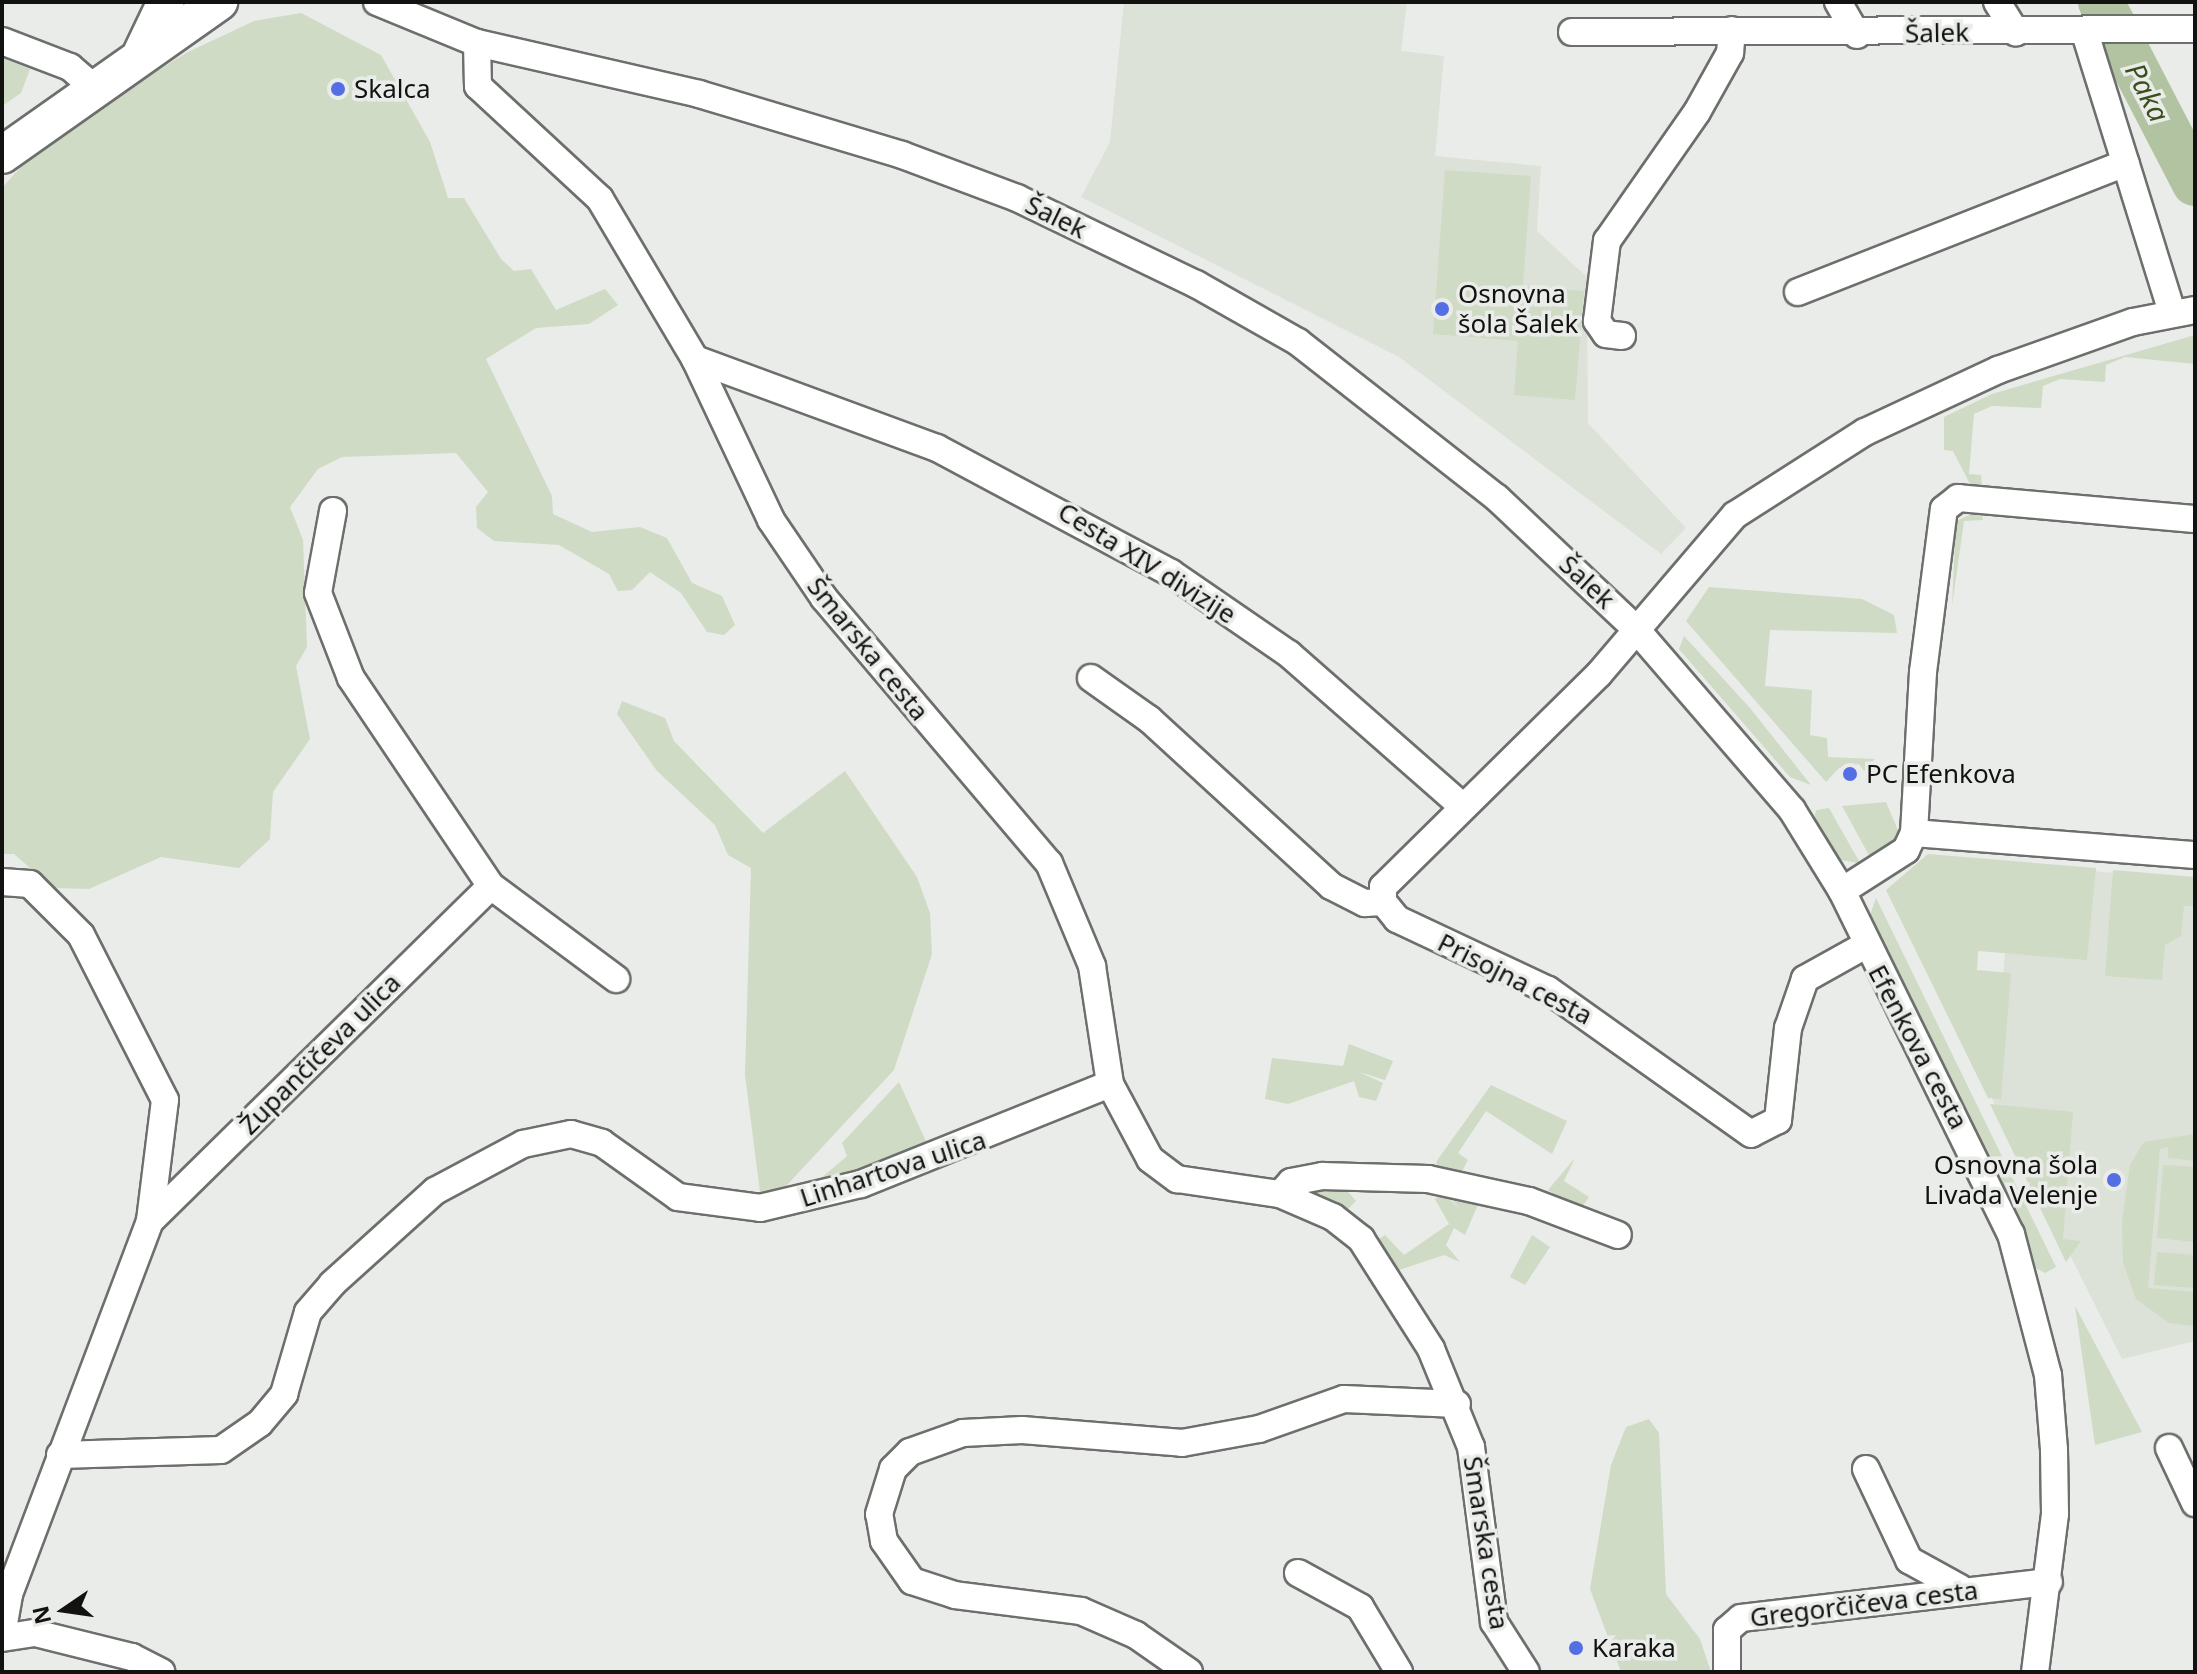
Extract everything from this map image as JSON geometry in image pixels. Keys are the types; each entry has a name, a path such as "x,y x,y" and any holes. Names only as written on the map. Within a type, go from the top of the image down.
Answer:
{"street":[{"path":"142,52 166,2"},
{"path":"2,155 142,52 219,2"},
{"name":"Šalek","path":"377,2 477,43 699,94 902,155 1017,198 1196,284 1298,342 1497,498 1635,628"},
{"path":"1838,2 1857,35"},
{"name":"Šalek","path":"1997,2 2016,32"},
{"name":"Šalek","path":"1572,32 1732,30 1857,35 2195,29"},
{"path":"1622,336 1606,334 1597,321 1607,241 1697,112 1730,53 1732,30"},
{"path":"1383,902 1396,870 1599,674 1635,628 1735,515 1865,432 1998,370 2184,311 2126,163 2094,33"},
{"path":"2,41 70,67 93,87"},
{"name":"Šmarska cesta","path":"477,43 478,86 600,199 695,359 771,520 824,598 1055,873 1092,966 1110,1084 1150,1159 1177,1179 1280,1194 1333,1217 1361,1239 1389,1276 1457,1404 1479,1488 1494,1622 1526,1672"},
{"path":"1798,292 2126,163"},
{"name":"Cesta XIV divizije","path":"695,359 790,392 1031,492 1171,573 1289,654 1461,805"},
{"path":"1842,891 1906,850 1914,833 1923,672 1944,509 1958,498 2195,519"},
{"path":"333,511 318,593 351,678 491,886 616,979"},
{"name":"Efenkova cesta","path":"1635,628 1792,810 1842,891 1864,946 1961,1125 2029,1291 2052,1420 2049,1582 2035,1672"},
{"name":"Prisojna cesta","path":"1091,678 1149,719 1331,886 1365,903 1383,902 1397,919 1548,990 1606,1026 1751,1134 1778,1120 1788,1028 1805,979 1864,946"},
{"path":"1914,833 2195,855"},
{"name":"Župančičeva ulica","path":"2,882 30,884 81,935 165,1100 150,1221 60,1455"},
{"name":"Župančičeva ulica","path":"150,1221 491,886"},
{"name":"Linhartova ulica","path":"60,1455 221,1450 260,1423 284,1394 308,1312 332,1284 435,1191 523,1144 571,1134 602,1143 678,1197 760,1208 861,1184 1110,1084"},
{"path":"1280,1194 1291,1182 1322,1176 1428,1179 1529,1201 1618,1235"},
{"path":"1189,1672 1136,1635 1081,1611 955,1595 912,1581 884,1541 879,1514 893,1469 910,1452 963,1433 1022,1430 1182,1443 1259,1429 1344,1399 1457,1404"},
{"path":"2169,1448 2195,1503"},
{"path":"60,1455 9,1595 2,1636 35,1633 132,1657 161,1672"},
{"path":"1866,1469 1909,1560 1931,1578 1969,1590"},
{"path":"1298,1573 1360,1607 1399,1672"},
{"name":"Gregorčičeva cesta","path":"1727,1672 1727,1630 1741,1618 2049,1582"}],"shaded area":[{"name":"Osnovna šola Šalek","path":"1124,2 1407,2 1401,51 1444,56 1435,156 1541,166 1537,231 1587,277 1588,423 1686,528 1661,554 1399,357 1081,197 1110,142"},
{"name":"Osnovna šola Livada Velenje","path":"2013,864 2195,880 2195,1341 2122,1359 1992,1099"}],"green space":[{"path":"301,13 381,55 430,142 448,198 464,198 501,259 514,271 531,269 556,310 605,289 618,305 589,324 536,328 486,359 552,496 553,514 592,532 640,527 667,538 692,583 722,596 735,625 724,635 707,632 681,593 650,572 632,590 618,591 609,574 559,545 494,541 477,528 476,507 488,492 456,453 342,457 318,469 290,507 303,540 307,647 296,666 310,739 273,792 270,839 239,868 161,857 89,889 53,888 14,854 2,854 2,188 44,141 186,53 254,21"},
{"path":"2,58 30,69 21,93 2,106"},
{"path":"1445,170 1531,176 1523,286 1584,291 1575,400 1514,395 1518,341 1433,334"},
{"path":"2195,335 2195,364 2125,357 2106,365 2105,382 2060,379 2043,386 2041,408 1992,406 1974,414 1969,474 1981,475 1982,487 1971,486 1953,451 1944,450 1944,417 1992,394"},
{"path":"1981,510 1983,520 1964,521 1952,606 1956,521"},
{"path":"1709,587 1862,599 1894,615 1897,633 1770,630 1765,686 1812,690 1810,735 1827,738 1828,757 1875,759 1864,771 1859,764 1839,768 1826,782 1686,621"},
{"path":"1684,636 1750,708 1811,785 1790,777 1679,649"},
{"path":"622,701 665,718 674,741 763,833 845,771 917,877 930,913 932,954 894,1070 774,1199 761,1200 745,1075 751,868 728,855 715,825 657,771 617,714"},
{"path":"1886,802 1900,835 1871,859 1842,806"},
{"path":"1829,808 1860,863 1840,860 1814,820 1816,810"},
{"path":"1928,854 2096,868 2087,960 1978,951 1977,970 2011,973 2001,1099 1988,1098 1886,890"},
{"path":"2113,870 2195,877 2195,906 2184,906 2181,936 2165,945 2162,980 2105,976"},
{"path":"1876,898 2056,1267 2045,1273 2034,1267 2002,1184 1867,924"},
{"path":"1349,1044 1393,1061 1385,1080 1359,1072 1383,1083 1376,1101 1359,1097 1354,1081 1288,1104 1265,1099 1272,1058 1343,1066"},
{"path":"899,1082 930,1150 829,1187 819,1180 847,1156 842,1143"},
{"path":"1491,1085 1567,1121 1552,1154 1486,1111 1458,1153 1468,1160 1459,1177 1440,1174 1436,1162"},
{"path":"1990,1104 2073,1112 2063,1239 2081,1241 2066,1262"},
{"path":"2195,1134 2195,1161 2168,1158 2168,1147 2160,1149 2148,1288 2195,1292 2195,1326 2169,1323 2136,1299 2123,1263 2122,1222 2130,1165 2144,1142"},
{"path":"1575,1158 1564,1181 1589,1197 1580,1210 1548,1190"},
{"path":"2163,1165 2195,1167 2195,1242 2157,1238"},
{"path":"1308,1185 1342,1185 1356,1201 1343,1214 1306,1193"},
{"path":"1446,1193 1479,1202 1465,1235 1454,1228 1446,1245 1460,1262 1444,1255 1396,1271 1378,1240 1385,1235 1404,1255 1449,1224 1435,1199 1444,1194 1461,1210"},
{"path":"1532,1235 1550,1247 1525,1285 1510,1277"},
{"path":"2157,1252 2195,1255 2195,1288 2154,1285"},
{"path":"2075,1306 2142,1432 2095,1445"},
{"path":"1649,1419 1659,1433 1666,1594 1700,1639 1711,1672 1621,1672 1590,1589 1611,1465 1626,1427"}],"waterway":[{"name":"Paka","path":"2101,2 2195,183"}],"place":[{"name":"Skalca","path":"338,89"},
{"name":"Osnovna šola Šalek","path":"1442,309"},
{"name":"PC Efenkova","path":"1850,774"},
{"name":"Osnovna šola Livada Velenje","path":"2114,1180"},
{"name":"Karaka","path":"1576,1648"}]}
